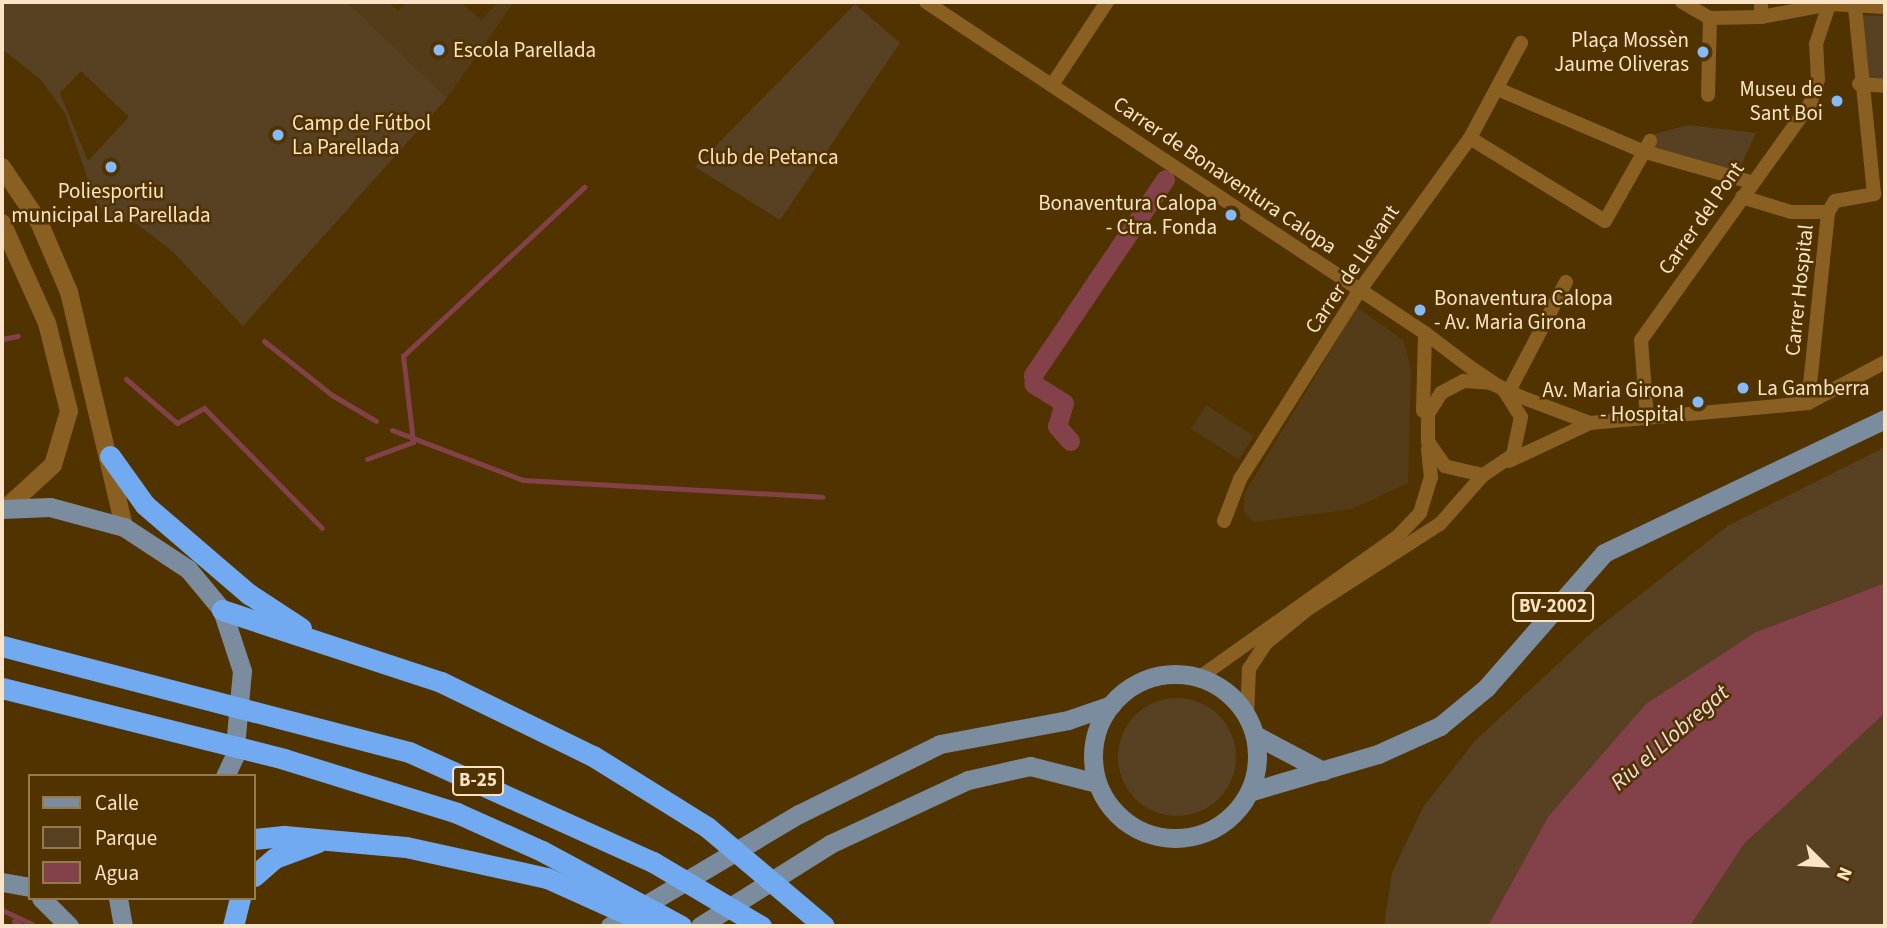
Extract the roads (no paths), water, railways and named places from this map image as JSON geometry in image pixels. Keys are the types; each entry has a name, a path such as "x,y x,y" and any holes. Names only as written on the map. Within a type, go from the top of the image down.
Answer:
{"highway":[{"path":"110,456 145,505 249,594 323,643"},
{"path":"222,610 323,643 516,715 707,827 783,887 824,926"},
{"name":"B-25","path":"2,646 295,720 409,752 653,862 752,920"},
{"name":"B-25","path":"2,688 284,759 457,813 619,900 681,926"},
{"path":"256,839 406,847 547,878 619,900 654,926"},
{"path":"256,874 275,858 320,841"},
{"path":"233,926 240,900"}],"main road":[{"name":"BV-2002","path":"1250,792 1323,771 1422,736 1462,709 1604,553 1885,419"},
{"path":"4,508 50,507 124,527 188,569 222,610 242,671 234,757 226,774"},
{"path":"610,926 799,814 940,744 1068,720 1111,705 1152,677 1200,677 1230,694 1247,716 1255,736 1257,764 1250,792 1217,827 1167,838 1122,820 1097,783 1095,737 1111,705"},
{"path":"1255,736 1323,771"},
{"path":"700,926 830,844 968,780 1030,766 1097,783"},
{"path":"2,882 28,890"},
{"path":"42,900 69,926"},
{"path":"118,900 123,926"}],"street":[{"name":"Carrer de Bonaventura Calopa","path":"926,2 1360,290 1503,389 1521,417 1520,441 1508,461"},
{"path":"1052,85 1107,2"},
{"path":"1682,2 1710,18 1757,17 1830,3 1885,7"},
{"path":"1757,17 1761,2"},
{"name":"Carrer del Pont","path":"1647,418 1640,340 1814,97 1815,48 1830,3"},
{"name":"Carrer Hospital","path":"1808,404 1828,212 1835,201 1874,194 1855,49 1857,6"},
{"path":"1708,95 1710,18"},
{"name":"Carrer de Llevant","path":"1224,522 1240,479 1360,290 1470,138 1500,90 1521,43"},
{"path":"1859,84 1885,86"},
{"path":"1500,90 1646,146 1751,182"},
{"path":"1470,138 1605,221 1646,146"},
{"path":"2,167 39,222 69,292 110,456 124,527"},
{"path":"1742,197 1791,212 1828,212"},
{"path":"2,223 47,323 69,411 53,465 4,508"},
{"path":"1503,389 1566,282"},
{"path":"1200,677 1397,537 1420,513 1431,478 1426,432 1424,333"},
{"path":"1247,716 1249,669 1265,644 1308,608 1440,524 1483,475 1508,461 1590,423 1808,404 1885,362"},
{"path":"1483,475 1445,466 1426,432 1431,406 1448,387 1473,380 1590,423"}],"water":[{"name":"Riu el Llobregat","path":"1885,583 1885,713 1744,844 1690,926 1488,926 1548,817 1646,704 1756,632"}],"waterway":[{"path":"1070,441 1057,426 1064,403 1034,384 1033,375 1165,179"},
{"path":"367,459 413,442 403,356 584,187"},
{"path":"2,339 18,336"},
{"path":"264,341 332,395 376,421"},
{"path":"126,379 177,423 204,408 322,528"},
{"path":"392,430 523,480 823,497"},
{"path":"2,910 32,924"},
{"path":"14,921 23,926"}],"place":[{"name":"Escola Parellada","path":"439,50"},
{"name":"Plaça Mossèn Jaume Oliveras","path":"1703,52"},
{"name":"Museu de Sant Boi","path":"1837,101"},
{"name":"Camp de Fútbol La Parellada","path":"278,135"},
{"name":"Poliesportiu municipal La Parellada","path":"111,167"},
{"name":"Bonaventura Calopa - Ctra. Fonda","path":"1231,215"},
{"name":"Bonaventura Calopa - Av. Maria Girona","path":"1420,310"},
{"name":"La Gamberra","path":"1743,388"},
{"name":"Av. Maria Girona - Hospital","path":"1698,402"}],"park label":[{"name":"Club de Petanca","path":"768,157"}]}
